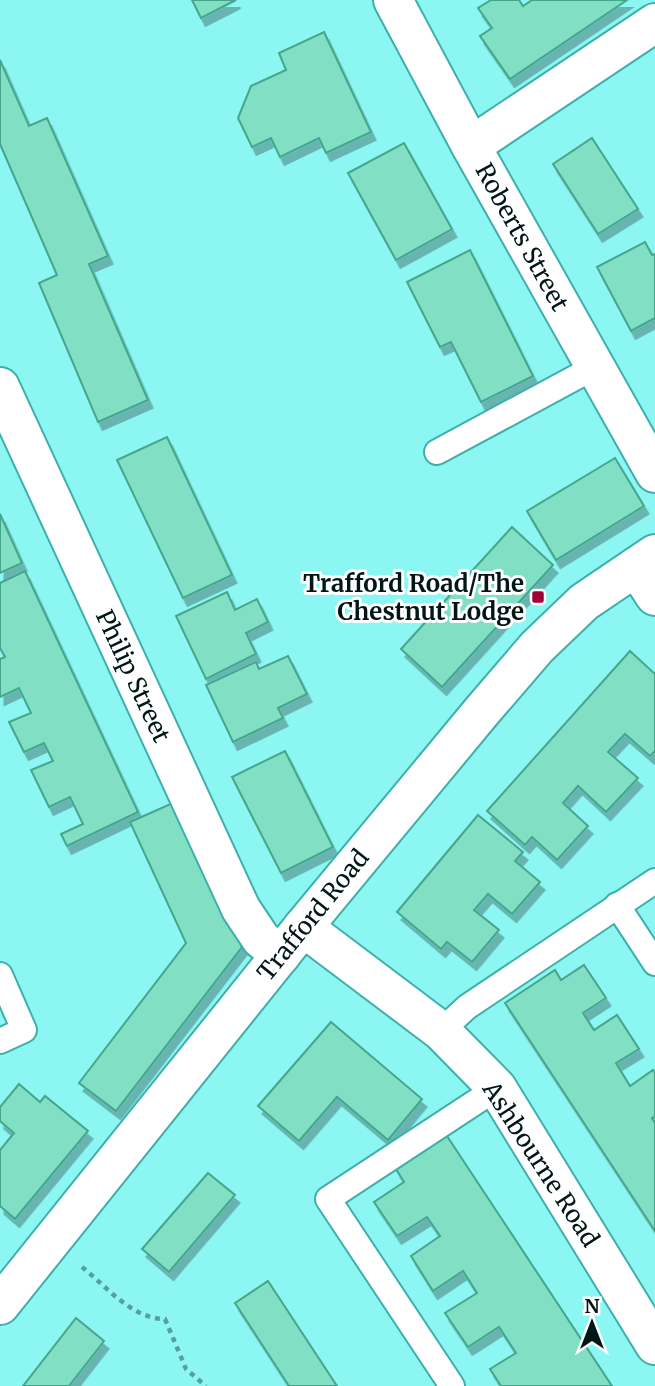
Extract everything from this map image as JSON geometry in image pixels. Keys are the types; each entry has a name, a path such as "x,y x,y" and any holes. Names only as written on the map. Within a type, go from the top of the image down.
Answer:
{"street":[{"name":"Roberts Street","path":"393,0 471,146 655,473"},
{"path":"471,146 655,23"},
{"name":"Philip Street","path":"0,387 241,909 261,939 292,941"},
{"name":"Trafford Road","path":"0,1305 292,941 537,648 584,602 649,572"},
{"name":"Ashbourne Road","path":"292,941 441,1031 497,1088 655,1345"}],"lane":[{"path":"437,452 595,367"},
{"path":"441,1031 467,1007 655,881"},
{"path":"617,905 655,963"},
{"path":"0,975 24,1030 0,1041"},
{"path":"452,1386 328,1199 497,1088"}],"path":[{"path":"90,1273 133,1309 144,1315 165,1319 186,1369 206,1386"}],"building":[{"path":"192,0 236,0 201,18"},
{"path":"491,0 519,0 523,6 532,0 627,0 510,79 480,36 492,28 478,8"},
{"path":"324,32 371,132 326,153 319,138 280,157 271,138 252,147 238,118 251,86 286,70 279,53"},
{"path":"0,60 29,126 47,118 108,256 89,264 148,400 98,422 39,283 57,275 0,144"},
{"path":"592,138 638,209 598,234 553,164"},
{"path":"404,143 452,229 396,260 348,173"},
{"path":"645,242 652,255 655,254 655,318 631,331 597,267"},
{"path":"470,250 533,376 481,402 451,342 440,347 407,282"},
{"path":"167,437 232,575 183,598 117,460"},
{"path":"615,458 644,506 556,560 527,511"},
{"path":"0,514 22,563 0,573"},
{"path":"512,527 553,565 442,687 401,649"},
{"path":"25,571 138,812 67,846 61,834 83,824 70,797 49,807 31,770 53,761 44,743 24,752 9,722 31,713 19,688 0,697 0,659 5,657 0,648 0,583"},
{"path":"227,592 235,610 257,599 268,622 246,633 256,654 206,679 176,616"},
{"path":"630,651 655,674 655,751 650,756 625,734 608,752 638,778 606,812 578,786 563,803 588,826 557,860 532,837 525,845 487,811"},
{"path":"288,656 307,694 278,708 283,718 233,742 206,685 256,662 259,669"},
{"path":"285,751 333,847 281,873 232,777"},
{"path":"175,802 242,947 116,1111 79,1083 186,943 130,822"},
{"path":"478,815 523,852 515,861 540,882 512,914 488,894 474,910 499,930 472,962 447,942 441,949 397,912"},
{"path":"584,965 606,998 583,1013 594,1030 617,1015 639,1049 616,1063 630,1086 653,1070 655,1073 655,1116 652,1118 655,1123 655,1231 505,1003 555,970 561,980"},
{"path":"331,1022 422,1099 388,1140 337,1097 299,1141 258,1106"},
{"path":"19,1084 40,1102 45,1096 88,1131 15,1219 0,1206 0,1150 14,1133 0,1121 0,1107"},
{"path":"447,1136 612,1386 501,1386 490,1369 516,1353 499,1327 468,1347 445,1313 477,1293 463,1271 433,1291 411,1256 440,1236 427,1217 397,1236 374,1202 404,1182 396,1169"},
{"path":"208,1173 235,1195 169,1272 142,1249"},
{"path":"268,1281 337,1386 289,1386 235,1303"},
{"path":"76,1318 104,1341 69,1386 23,1386"}],"place":[{"name":"Trafford Road/The Chestnut Lodge","path":"538,597"}]}
